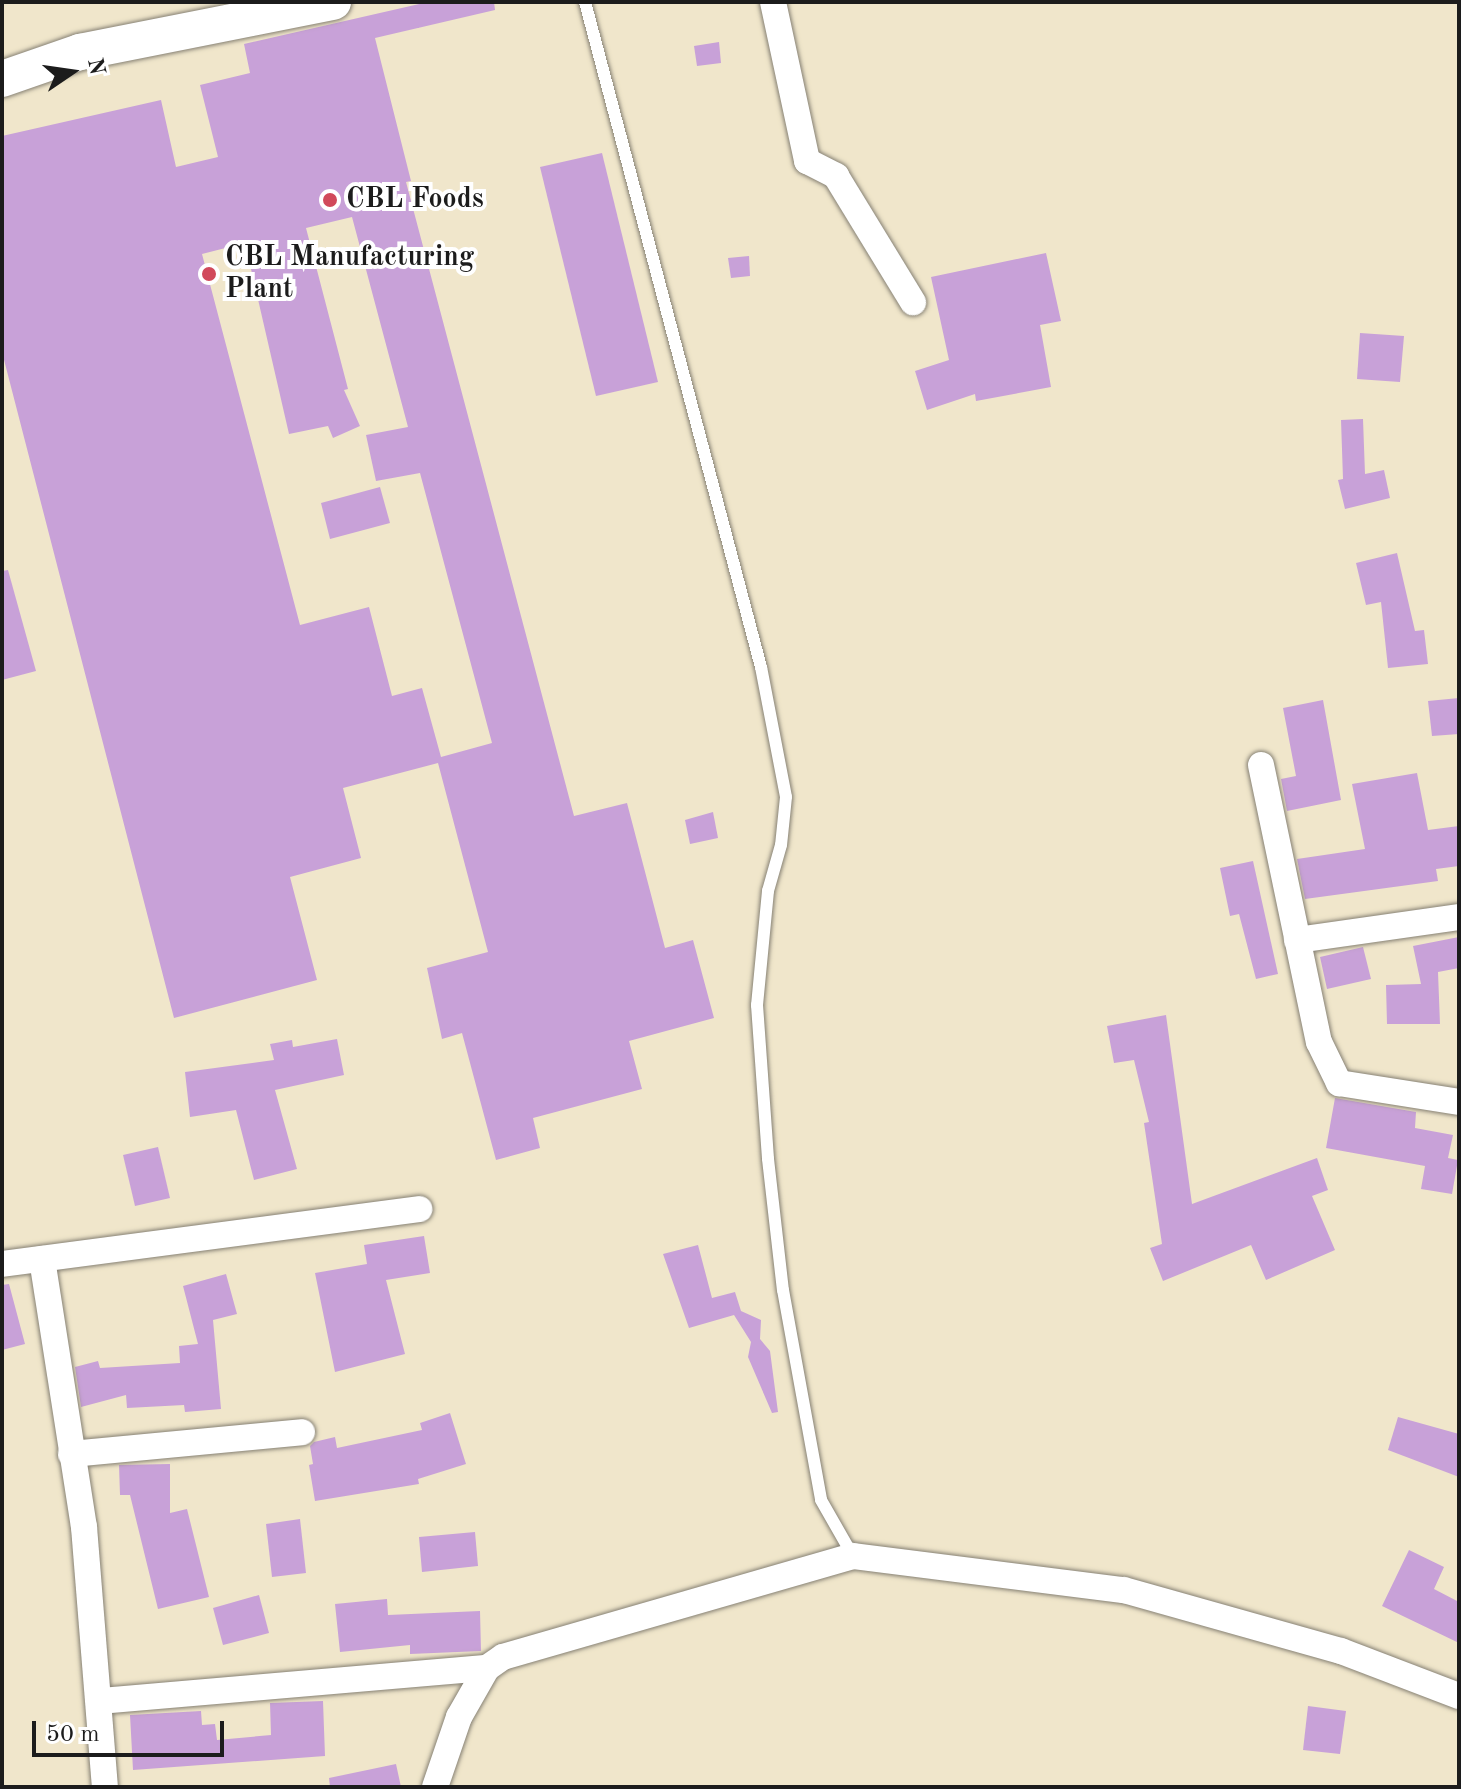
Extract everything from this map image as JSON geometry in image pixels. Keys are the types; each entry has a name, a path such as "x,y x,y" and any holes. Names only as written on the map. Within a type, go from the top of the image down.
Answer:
{"main road":[{"path":"2,79 80,52 333,2"}],"street":[{"path":"773,2 807,161 836,176 913,302"},
{"path":"1261,765 1319,1042 1339,1083 1459,1102"},
{"path":"1297,940 1459,917"},
{"path":"2,1264 419,1209"},
{"path":"42,1259 84,1527 105,1787"},
{"path":"71,1454 302,1432"},
{"path":"435,1787 459,1717 487,1668 503,1657 853,1556 1124,1590 1341,1651 1459,1696"},
{"path":"100,1701 487,1668"}],"lane":[{"path":"585,2 761,667 786,797 781,845 768,891 757,1005 768,1159 783,1290 821,1500 853,1556"}],"building":[{"path":"428,2 494,2 495,10 375,38 411,181 406,182 574,816 627,803 665,948 693,940 714,1018 629,1041 642,1089 533,1118 540,1148 496,1160 462,1033 442,1039 427,968 488,952 438,763 343,788 361,858 290,877 317,980 174,1018 2,352 2,136 161,100 176,167 218,157 200,85 250,73 244,44","holes":["352,217 408,427 366,435 376,481 420,473 492,743 441,757 422,688 392,696 369,607 300,625 202,254 245,243 289,434 328,426 333,438 360,426 344,390 348,389 306,228"]},
{"path":"719,42 721,63 697,66 694,46"},
{"path":"602,153 658,382 596,396 540,167"},
{"path":"1046,253 1061,321 1040,325 1051,387 976,401 975,394 927,410 915,371 949,360 931,277"},
{"path":"749,256 750,276 731,278 728,258"},
{"path":"1360,333 1404,336 1400,382 1357,379"},
{"path":"1363,419 1365,474 1384,470 1390,498 1345,509 1338,480 1343,479 1341,420"},
{"path":"380,487 390,523 330,539 321,503"},
{"path":"1397,553 1415,631 1424,630 1428,664 1388,668 1381,602 1366,605 1356,563"},
{"path":"8,570 36,671 2,680 2,571"},
{"path":"1459,698 1459,734 1432,736 1428,701"},
{"path":"1323,700 1341,800 1287,811 1281,779 1296,776 1283,708"},
{"path":"1417,773 1428,830 1459,826 1459,866 1436,869 1438,881 1305,899 1297,859 1365,849 1352,784"},
{"path":"713,812 718,838 690,844 685,820"},
{"path":"1253,861 1278,974 1256,979 1239,914 1230,916 1220,868"},
{"path":"1459,937 1459,968 1438,972 1440,1024 1387,1024 1386,985 1421,984 1413,946"},
{"path":"1363,947 1371,979 1327,989 1320,957"},
{"path":"1166,1015 1192,1204 1317,1158 1328,1190 1312,1196 1335,1250 1266,1280 1251,1245 1163,1281 1150,1248 1162,1244 1144,1123 1149,1122 1134,1060 1114,1063 1107,1026"},
{"path":"337,1039 344,1075 275,1090 297,1169 254,1180 236,1110 190,1117 185,1072 274,1060 270,1044 292,1040 293,1047"},
{"path":"1335,1098 1416,1112 1415,1128 1453,1135 1448,1158 1458,1160 1452,1194 1421,1189 1425,1166 1326,1148"},
{"path":"158,1147 170,1198 135,1206 123,1155"},
{"path":"424,1236 430,1273 386,1280 405,1354 335,1372 315,1273 367,1264 364,1245"},
{"path":"698,1245 712,1298 735,1292 741,1311 761,1320 760,1339 770,1351 778,1412 772,1413 748,1357 751,1342 734,1315 689,1328 663,1254"},
{"path":"226,1274 237,1314 213,1320 221,1409 185,1412 184,1405 127,1408 126,1395 81,1407 75,1367 98,1361 100,1368 180,1363 179,1346 198,1344 183,1286"},
{"path":"9,1284 25,1344 2,1350 2,1285"},
{"path":"450,1413 466,1464 418,1479 419,1484 315,1501 309,1465 313,1464 310,1446 314,1442 335,1437 337,1448 422,1430 420,1423"},
{"path":"1398,1417 1459,1434 1459,1477 1388,1450"},
{"path":"170,1464 170,1513 187,1509 209,1597 158,1609 130,1495 120,1495 119,1465"},
{"path":"300,1519 306,1573 272,1577 266,1524"},
{"path":"475,1532 478,1566 422,1572 419,1537"},
{"path":"1409,1550 1444,1567 1434,1589 1459,1602 1459,1643 1382,1606"},
{"path":"259,1595 269,1633 223,1645 213,1608"},
{"path":"387,1599 388,1615 480,1611 481,1651 410,1654 410,1645 340,1652 335,1604"},
{"path":"323,1701 325,1756 133,1770 130,1715 201,1711 202,1725 215,1724 217,1740 271,1735 270,1703"},
{"path":"1308,1706 1346,1711 1340,1754 1303,1750"},
{"path":"396,1764 401,1787 330,1787 329,1778"}],"place":[{"name":"CBL Foods","path":"330,200"},
{"name":"CBL Manufacturing Plant","path":"209,274"}]}
